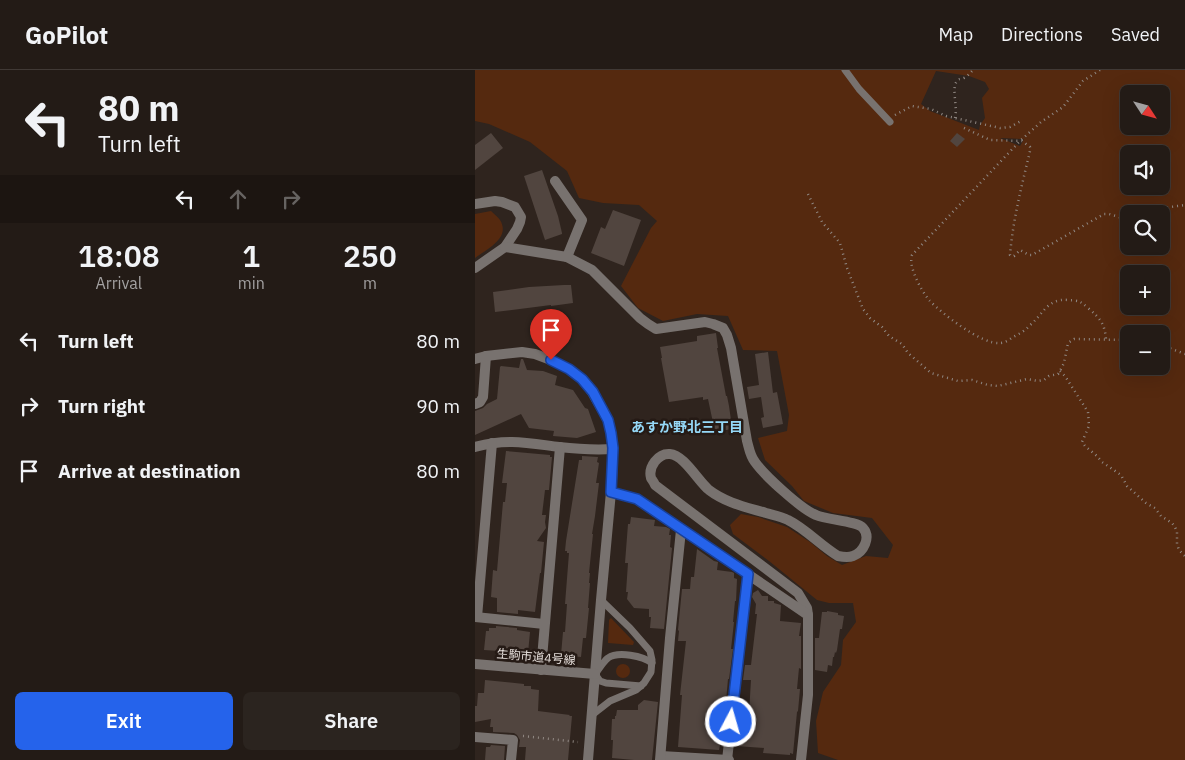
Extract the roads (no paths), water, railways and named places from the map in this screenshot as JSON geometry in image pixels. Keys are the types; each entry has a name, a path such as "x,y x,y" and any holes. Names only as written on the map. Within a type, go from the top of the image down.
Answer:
{"street":[{"path":"555,181 583,220 567,257"},
{"path":"475,204 495,201 502,202 515,208 521,217 517,229 505,247 475,268"},
{"path":"505,247 567,257 592,270 640,318 656,329 705,322 723,328 731,348 747,441 755,463 804,508 815,515 858,524 863,528 866,534 866,541 859,553 847,557 838,556 789,520 734,504 709,490 677,456 669,454 661,456 654,462 651,470 651,477 655,485 798,593 803,600 808,615 808,695 801,760"},
{"path":"475,359 523,352 551,360 569,369 582,379 593,392 608,420 613,448 611,492 588,760"},
{"path":"475,404 480,402 483,397 486,356"},
{"path":"475,447 516,441 599,450 613,448"},
{"path":"492,443 478,551 476,617 544,624"},
{"path":"541,670 561,447"},
{"path":"611,492 637,499 808,615"},
{"path":"681,530 670,638 661,758 728,760 748,574"},
{"name":"生駒市道4号線","path":"475,664 595,674"},
{"path":"475,737 513,740 511,760"}],"lane":[{"path":"845,70 859,89 890,122"},
{"path":"592,715 610,701 641,686 651,672 652,663 650,651 630,628 601,600"},
{"path":"641,686 606,683 599,681 595,674 608,658 617,654 646,658 652,663"}],"district":[{"name":"あすか野北三丁目","path":"687,427"}]}
